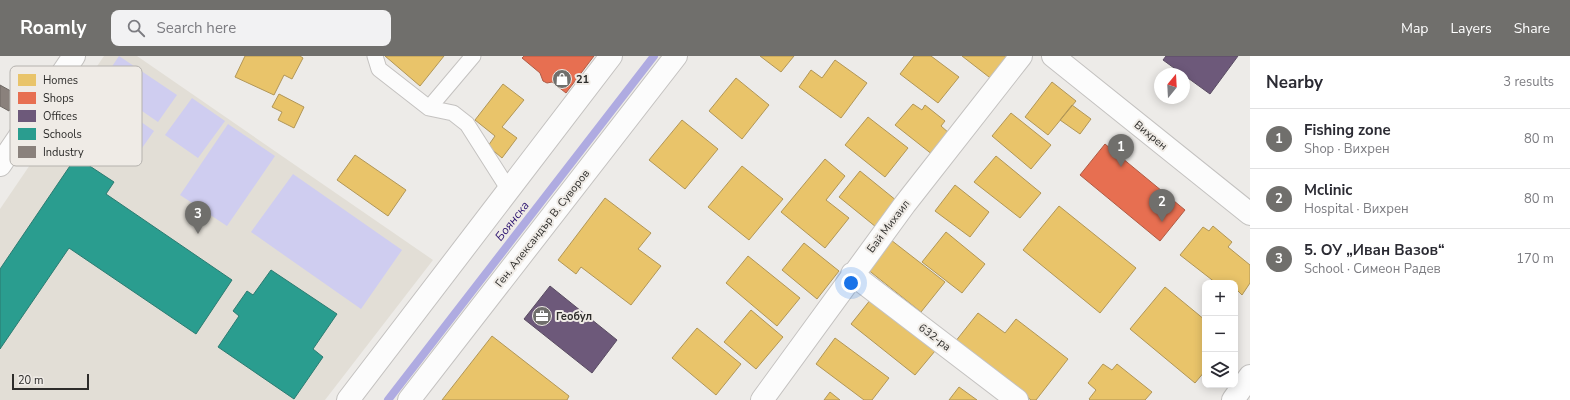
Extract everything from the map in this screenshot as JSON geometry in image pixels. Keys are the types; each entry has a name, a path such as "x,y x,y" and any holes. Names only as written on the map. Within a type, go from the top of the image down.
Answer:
{"street":[{"path":"67,66 74,56"},
{"path":"348,400 611,56"},
{"name":"Ген. Александър В. Суворов","path":"408,400 676,56"},
{"name":"Бай Михаил","path":"762,400 852,274 1021,56"},
{"name":"Вихрен","path":"1053,56 1250,214"},
{"path":"0,164 10,149"},
{"name":"632-ра","path":"852,274 1017,400"},
{"path":"1233,400 1250,376"}],"lane":[{"path":"376,56 379,69 429,108 453,113 467,124 509,190"},
{"path":"429,108 473,56"}],"shaded area":[{"path":"104,56 137,56 433,260 325,400 0,400 0,209 29,166 142,166 142,66 97,66"},
{"path":"119,56 134,66 112,66"},
{"path":"142,71 177,95 158,122 142,111"},
{"path":"192,98 225,121 198,158 165,135"},
{"path":"142,123 154,131 142,148"},
{"path":"228,124 275,156 227,226 180,195"},
{"path":"293,174 402,250 361,309 251,232"}],"building: Homes":[{"path":"245,56 300,56 303,58 292,79 284,75 274,95 235,77"},
{"path":"385,56 444,56 420,86"},
{"path":"760,56 794,56 781,72"},
{"path":"914,56 931,56 959,77 938,103 900,74"},
{"path":"962,56 1020,56 998,84"},
{"path":"835,60 867,83 841,118 799,87 811,70 822,78"},
{"path":"736,78 769,105 742,139 709,111"},
{"path":"1052,82 1076,101 1048,135 1025,117"},
{"path":"503,84 524,100 502,127 517,138 502,158 488,146 495,136 475,120"},
{"path":"279,94 304,107 294,128 278,120 282,112 272,107"},
{"path":"913,104 922,110 925,105 945,121 941,126 950,134 933,155 895,125"},
{"path":"1072,105 1091,119 1080,134 1060,120"},
{"path":"1011,113 1051,145 1031,169 992,136"},
{"path":"868,117 908,148 885,177 845,145"},
{"path":"682,120 718,149 685,189 649,160"},
{"path":"355,155 406,190 388,216 337,180"},
{"path":"996,156 1041,193 1020,218 974,182"},
{"path":"825,159 845,176 826,200 849,218 825,248 781,212"},
{"path":"742,166 783,199 749,240 708,207"},
{"path":"860,171 897,201 876,227 839,197"},
{"path":"955,185 989,212 970,237 935,211"},
{"path":"605,198 651,233 638,249 661,266 631,305 581,267 576,274 558,260"},
{"path":"1059,206 1136,268 1100,313 1023,250"},
{"path":"1213,226 1232,242 1228,247 1250,265 1250,283 1242,295 1238,291 1238,280 1212,280 1180,255 1203,227 1209,231"},
{"path":"946,232 985,264 962,293 922,262"},
{"path":"891,240 945,282 921,312 867,269"},
{"path":"804,243 839,271 817,299 782,270"},
{"path":"748,256 800,298 777,326 726,283"},
{"path":"1165,287 1202,318 1202,375 1195,383 1130,329"},
{"path":"871,299 935,351 915,375 851,324"},
{"path":"751,310 783,337 756,369 724,342"},
{"path":"978,313 1005,333 1016,319 1068,359 1036,400 1031,400 955,342"},
{"path":"697,328 741,364 716,395 672,358"},
{"path":"492,336 569,396 567,400 442,400"},
{"path":"835,338 889,378 872,400 864,400 816,364"},
{"path":"1103,364 1112,370 1117,364 1152,392 1145,400 1090,400 1089,399 1096,390 1088,383"},
{"path":"959,387 977,400 949,400"},
{"path":"830,392 840,400 824,400"}],"building: Shops":[{"path":"524,56 594,56 566,93 552,82 547,83 543,81 540,73 522,58"},
{"path":"1105,144 1185,210 1160,241 1080,175"}],"building: Offices":[{"path":"1166,56 1238,56 1210,94 1190,80 1190,68 1174,68 1163,60"},
{"path":"550,286 617,340 592,373 524,319"}],"building: Schools":[{"path":"70,166 90,166 114,182 106,194 232,280 196,334 69,248 0,349 0,269"},
{"path":"271,270 337,314 313,349 323,357 294,399 218,347 239,316 233,311 247,291 253,295"}],"building: Industry":[{"path":"0,85 10,91 10,109 9,111 0,106"}],"waterway":[{"name":"Боянска","path":"388,400 654,56"}],"place":[{"name":"21","path":"562,79"},
{"name":"Fishing zone","path":"1121,167"},
{"name":"Mclinic","path":"1162,222"},
{"name":"5. ОУ „Иван Вазов“","path":"198,234"},
{"name":"Геобул","path":"542,316"}]}
